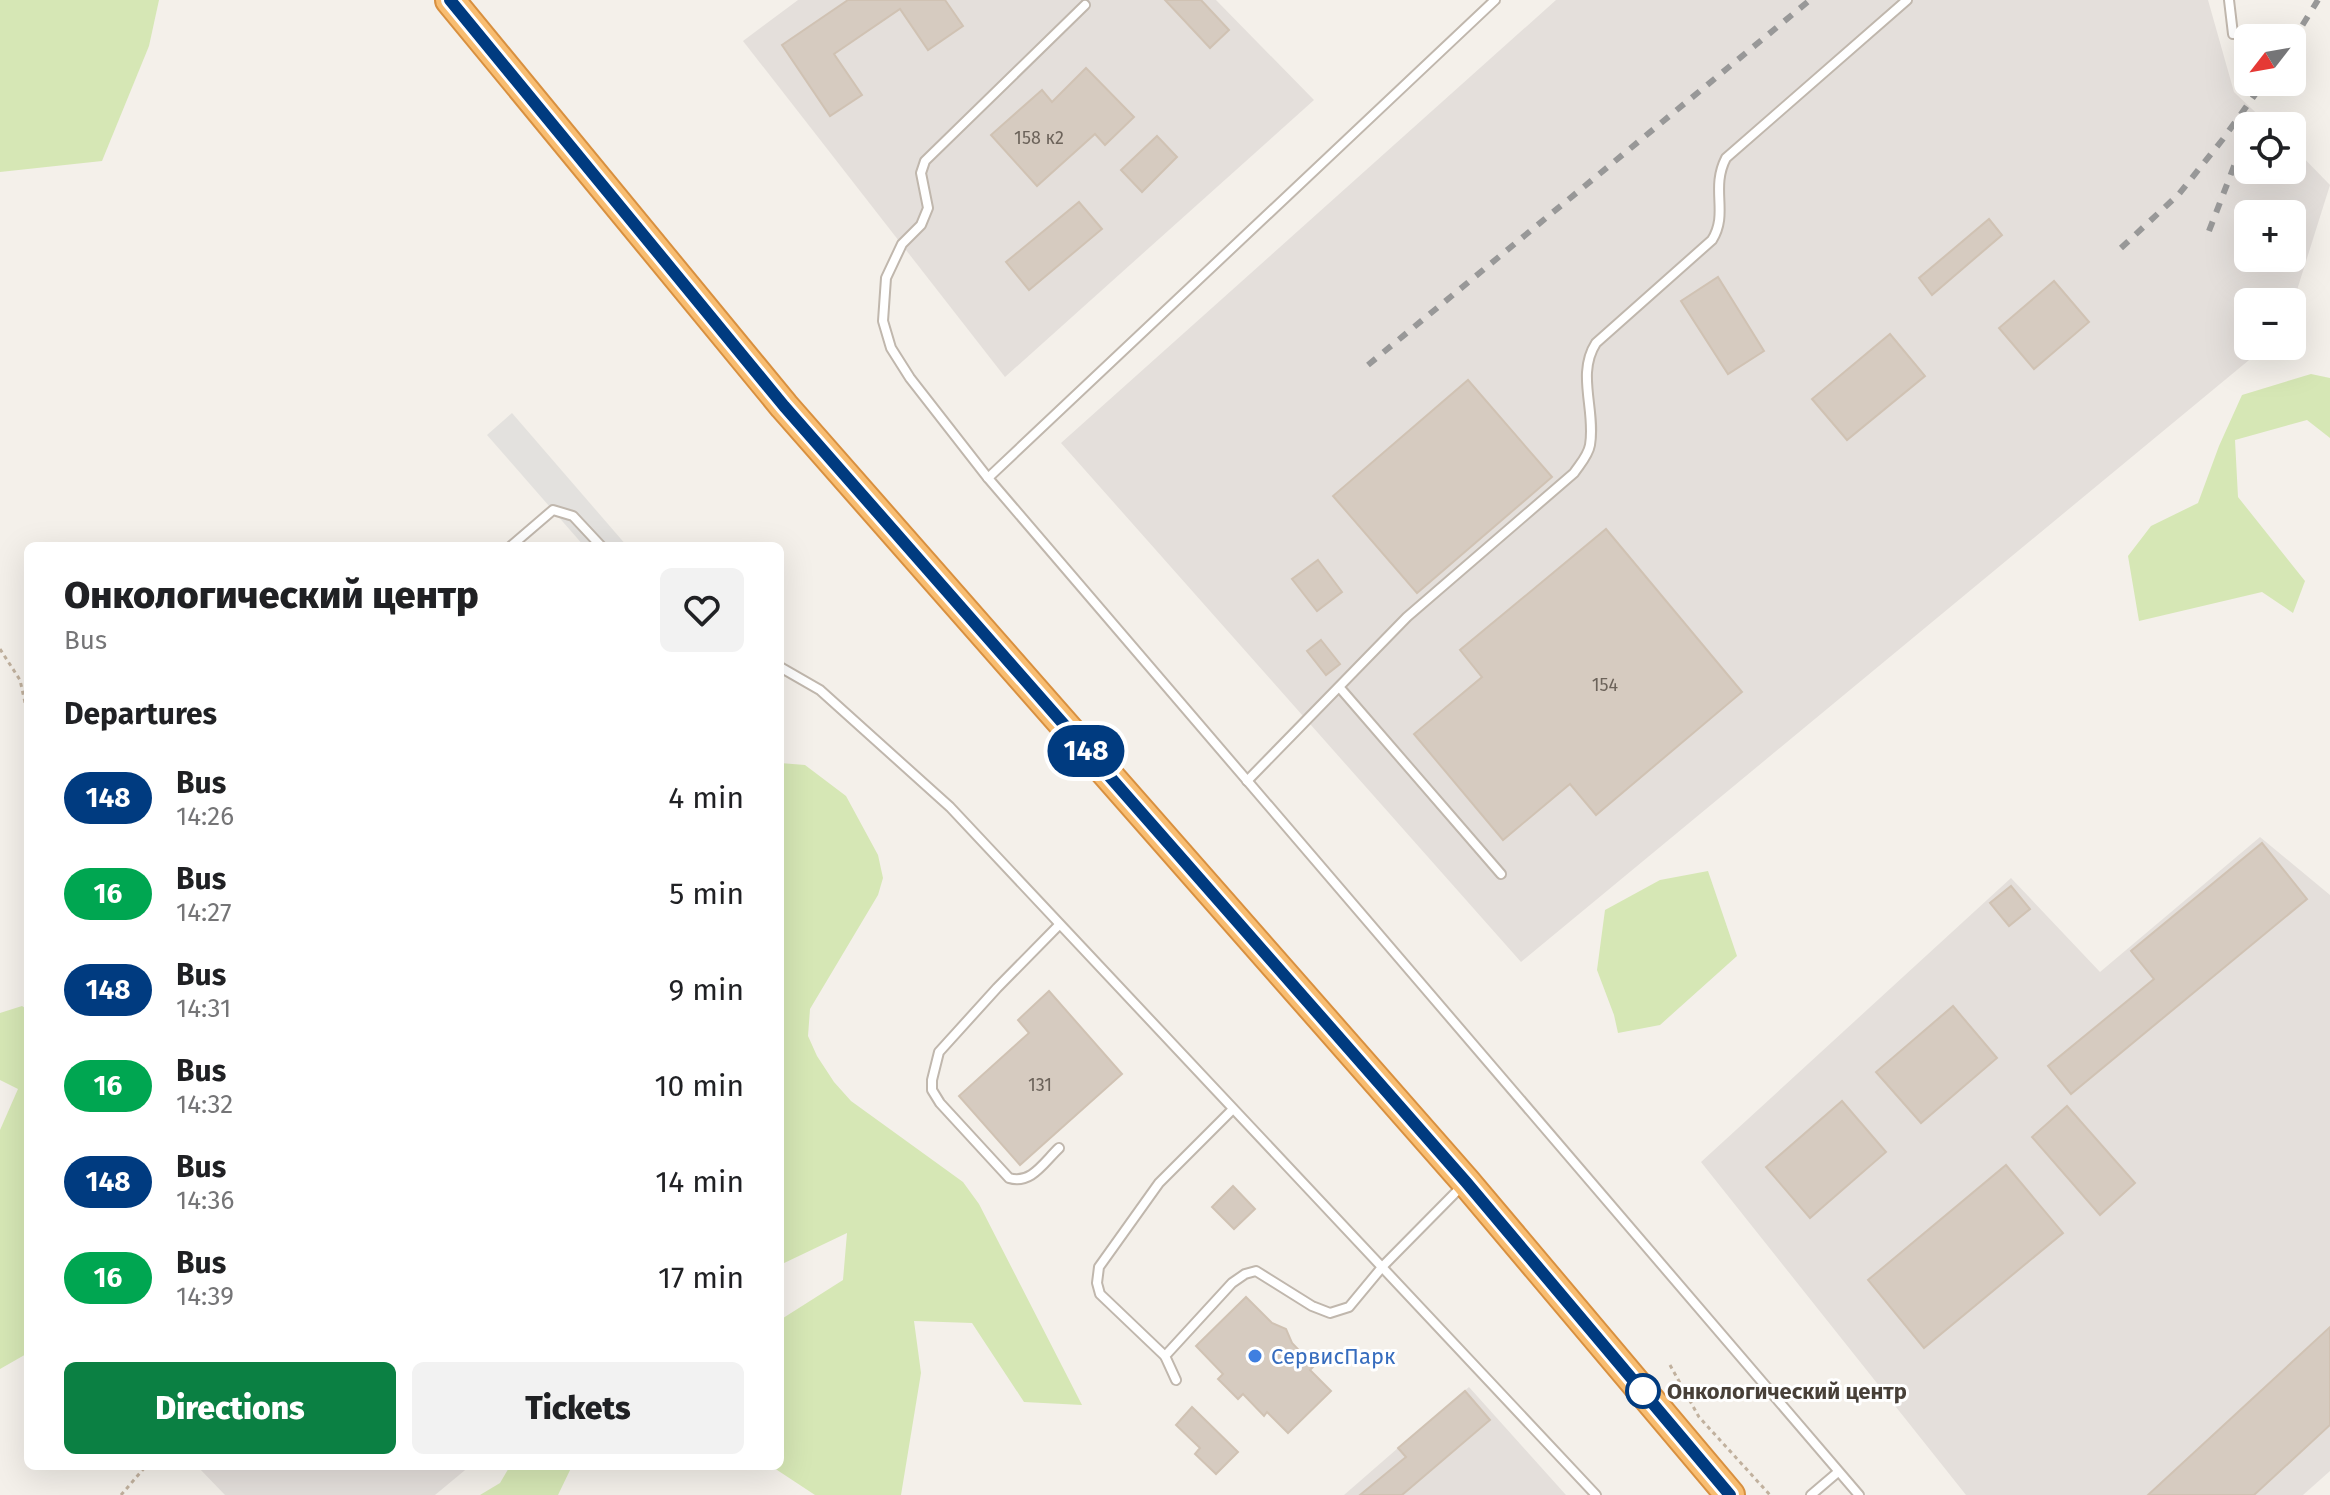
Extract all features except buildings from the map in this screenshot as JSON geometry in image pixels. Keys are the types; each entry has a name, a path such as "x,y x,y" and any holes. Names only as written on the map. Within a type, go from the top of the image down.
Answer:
{"highway":[{"path":"450,0 794,418 1466,1182 1730,1495"}],"lane":[{"path":"988,478 1495,0"},
{"path":"1247,781 1407,617 1574,473 1590,444 1588,355 1596,343 1712,240 1720,227 1718,173 1726,158 1907,0"},
{"path":"2229,0 2233,34"},
{"path":"1085,5 925,161 921,173 928,208 921,225 902,244 886,278 883,321 891,348 910,378 988,478 1859,1495"},
{"path":"516,542 553,510 573,516 597,542"},
{"path":"784,669 820,690 950,807 1596,1495"},
{"path":"1340,688 1501,874"},
{"path":"1059,925 939,1052 932,1080 932,1090 940,1103 1009,1178 1019,1181 1028,1179 1059,1148"},
{"path":"1176,1380 1165,1356 1100,1294 1097,1283 1099,1267 1159,1183 1233,1109"},
{"path":"1165,1356 1232,1283 1256,1271 1312,1306 1330,1313 1349,1307 1383,1266 1466,1182"},
{"path":"1811,1495 1838,1472"}],"path":[{"path":"0,649 20,680 24,698"},
{"path":"1670,1365 1699,1417 1770,1495"},
{"path":"121,1495 143,1470"}],"shaded area":[{"path":"798,0 1216,0 1314,100 1005,377 743,41"},
{"path":"1556,0 2208,0 2234,96 2238,96 2255,112 2234,112 2234,184 2306,184 2306,160 2330,185 2306,261 2306,200 2234,200 2234,272 2303,272 2298,288 2234,288 2234,360 2249,360 1521,962 1061,443"},
{"path":"512,413 624,542 581,542 487,435"},
{"path":"2260,837 2330,895 2330,1471 2303,1495 1966,1495 1701,1162 2011,878 2100,972"},
{"path":"1469,1387 1566,1495 1344,1495 1398,1448"},
{"path":"201,1470 465,1470 435,1495 225,1495"}],"green space":[{"path":"0,0 159,0 149,46 102,161 0,172"},
{"path":"2311,374 2330,378 2330,438 2307,420 2235,440 2238,497 2305,581 2293,613 2262,592 2139,621 2128,556 2151,526 2198,503 2242,395"},
{"path":"784,763 805,765 846,796 878,855 883,878 878,895 810,1009 808,1036 817,1056 851,1101 963,1182 979,1204 1082,1405 1024,1402 972,1323 914,1321 921,1373 901,1495 815,1495 777,1470 784,1470 784,1317 843,1280 847,1233 784,1263"},
{"path":"1708,871 1737,956 1660,1025 1618,1033 1597,970 1605,910 1660,880"},
{"path":"24,1007 24,1355 0,1369 0,1130 18,1089 0,1080 0,1013"},
{"path":"508,1470 570,1470 558,1495 480,1495 500,1483"}],"railway":[{"path":"1368,365 1810,0"},
{"path":"2303,24 2318,0"},
{"path":"2121,248 2179,194 2254,96"},
{"path":"2209,231 2234,166"}],"bus line":[{"name":"148","path":"450,0 784,406 1466,1182 1730,1495"}],"place":[{"name":"СервисПарк","path":"1255,1356"},
{"name":"Онкологический центр","path":"1643,1391"}]}
